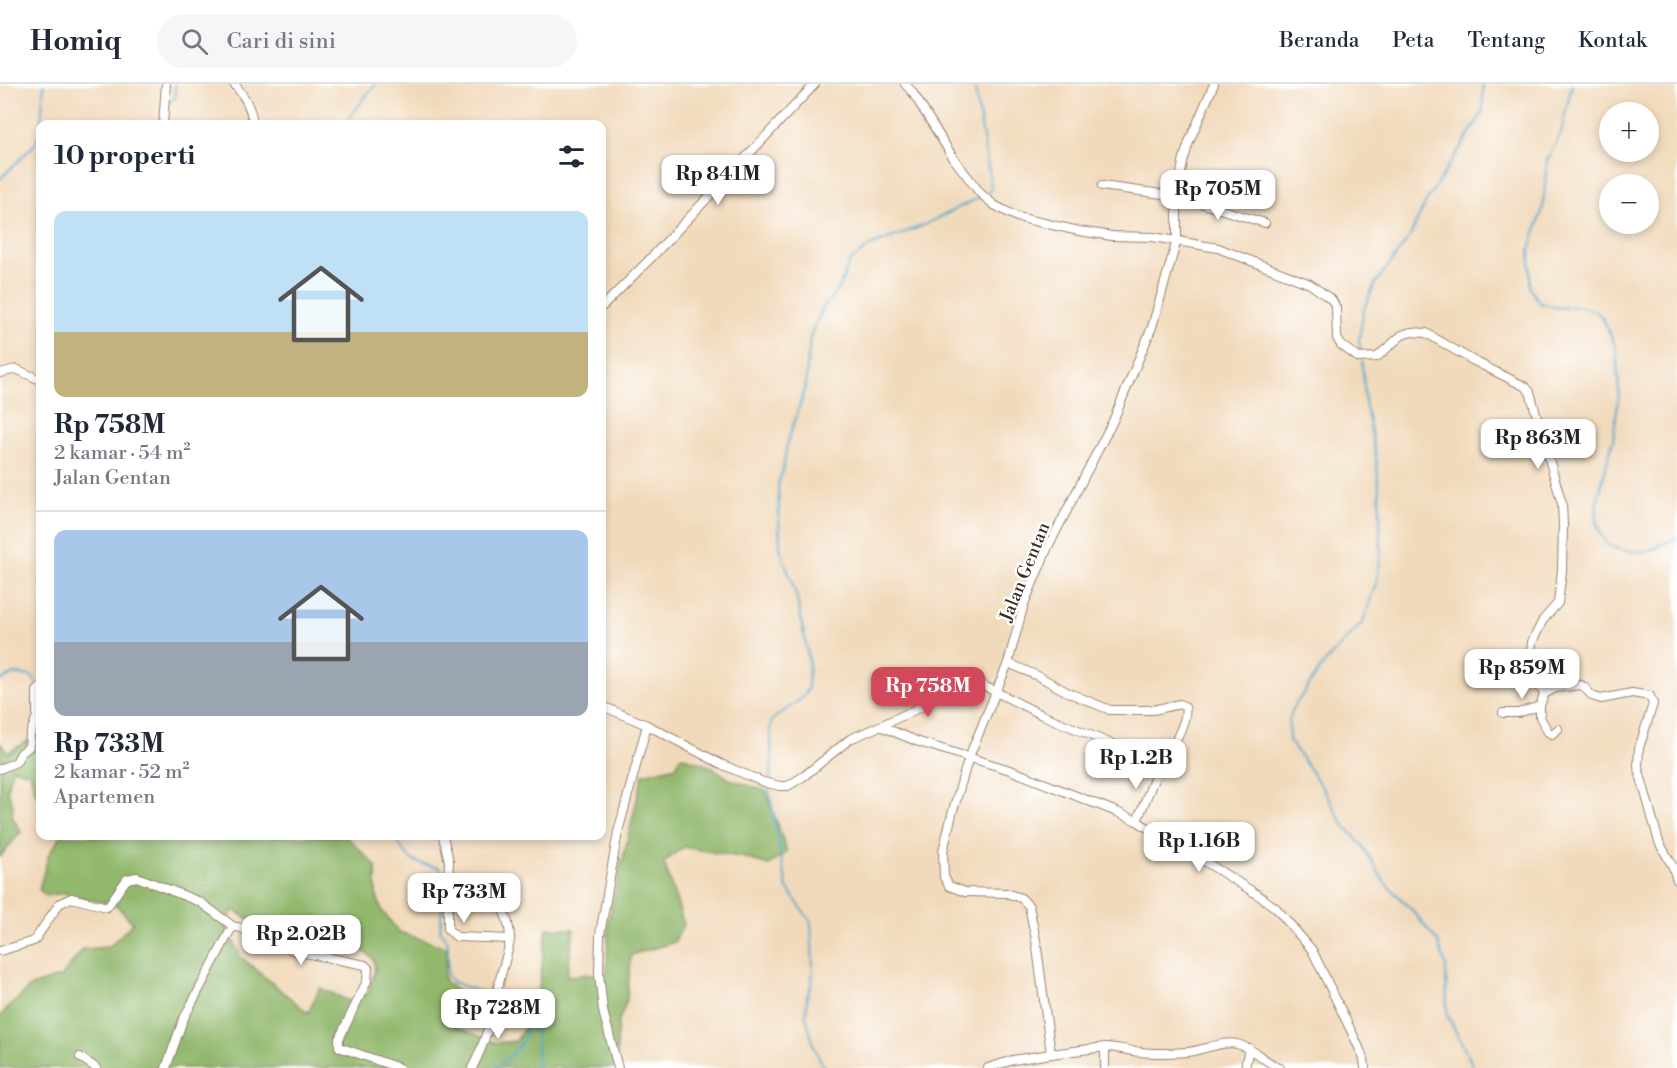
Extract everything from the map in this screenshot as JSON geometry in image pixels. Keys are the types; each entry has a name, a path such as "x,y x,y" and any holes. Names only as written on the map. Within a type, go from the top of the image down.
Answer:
{"street":[{"path":"163,120 166,84"},
{"path":"234,84 248,105 252,120"},
{"path":"606,303 815,84"},
{"path":"905,84 954,159 983,196 1017,217 1079,231 1113,236 1153,237 1218,248 1310,284 1332,300 1336,308 1337,338 1341,345 1359,358 1377,357 1402,335 1411,332 1426,333 1472,360 1519,382 1530,392 1562,504 1563,525 1562,571 1558,603 1543,620 1532,642 1530,664 1532,674 1544,694"},
{"name":"Jalan Gentan","path":"1051,1054 1036,940 1029,906 1021,898 1006,893 965,892 949,886 944,877 943,851 969,757 1008,663 1024,604 1048,548 1113,421 1152,327 1177,240 1177,196 1189,142 1214,84"},
{"path":"1102,186 1177,196 1265,223"},
{"path":"0,373 16,369 36,378"},
{"path":"1008,663 1040,676 1067,693 1110,710 1153,710 1180,704 1185,708 1186,717 1167,757 1159,767 1137,821"},
{"path":"606,708 647,725 721,764 763,782 788,786 804,777 850,739 921,707 953,676 966,677 1040,714 1159,767"},
{"path":"1558,729 1552,734 1548,732 1540,717 1540,706 1544,694 1556,688 1581,686 1592,696 1601,699 1632,693 1652,698 1653,704 1639,748 1638,767 1659,842 1673,867 1677,880"},
{"path":"1503,713 1518,713 1540,706"},
{"path":"0,769 16,762 21,753 29,747 30,735 36,719"},
{"path":"618,1068 603,1011 599,974 600,934 618,832 647,725"},
{"path":"880,726 919,742 1065,790 1137,821 1198,857 1276,908 1312,950 1356,1041 1364,1059 1365,1068"},
{"path":"445,840 449,861 448,930 450,934 457,937 510,939"},
{"path":"0,951 33,941 59,904 71,898 107,907 127,879 137,877 200,902 234,927 251,931 295,951 365,965 368,968 367,981 339,1039 339,1047 399,1068"},
{"path":"448,881 492,898 502,908 508,923 510,939 496,996 483,1047 472,1068"},
{"path":"166,1068 183,1020 234,927"},
{"path":"988,1068 1013,1060 1105,1047 1141,1052 1189,1052 1217,1047 1226,1042 1249,1048 1272,1065 1280,1068"},
{"path":"1105,1047 1105,1068"},
{"path":"1245,1068 1249,1048"},
{"path":"80,1057 96,1068"}],"green space":[{"path":"36,736 36,794 30,773 12,768 7,790 13,805 12,816 21,832 0,857 0,743 8,753"},
{"path":"681,756 712,767 729,779 766,791 787,852 769,865 745,858 684,847 664,862 684,925 674,942 631,955 627,1000 618,1023 616,1068 0,1068 0,1016 31,986 62,976 83,949 109,947 133,923 117,906 64,893 46,896 39,889 49,854 58,840 350,840 376,866 376,894 382,911 399,932 448,948 444,980 459,992 454,1026 496,1043 516,1041 536,1009 547,928 574,929 567,976 607,973 608,921 643,774 676,766","holes":["233,910 269,931 344,952 360,949 373,958 375,969 368,993 349,1001 320,988 308,1013 241,957 226,926"]}],"waterway":[{"path":"41,120 44,84"},
{"path":"167,105 175,98 175,84"},
{"path":"348,120 375,84"},
{"path":"974,84 991,185 990,192 985,195"},
{"path":"1361,355 1359,339 1364,309 1375,284 1409,238 1427,200 1483,112 1483,84"},
{"path":"1572,84 1561,133 1547,160 1543,208 1530,249 1530,288 1540,303 1559,308 1579,306 1596,311 1604,320 1616,348 1619,393 1613,440 1597,502 1596,520 1601,535 1608,545 1620,550 1641,552 1656,548 1677,537"},
{"path":"0,179 36,143"},
{"path":"824,1068 814,1047 806,1016 807,996 812,983 813,969 811,922 787,888 769,790 772,759 770,727 773,719 805,694 808,688 809,661 796,594 780,548 778,483 783,470 787,444 805,389 810,337 823,308 840,286 850,261 872,245 922,226 980,197"},
{"path":"1362,361 1365,402 1376,456 1379,488 1381,552 1377,580 1363,622 1326,661 1293,708 1289,721 1289,740 1322,787 1343,824 1362,845 1385,883 1412,910 1438,942 1446,966 1447,1014 1474,1068"},
{"path":"0,681 14,674 32,676 36,683"},
{"path":"20,757 36,748"},
{"path":"0,762 15,759"},
{"path":"397,840 411,859 421,864 439,867 444,886 440,931 448,942 448,977 453,982 493,997"},
{"path":"498,999 518,1006 529,1015 535,1029 537,1068"},
{"path":"494,1068 517,1048 531,1020"}]}
